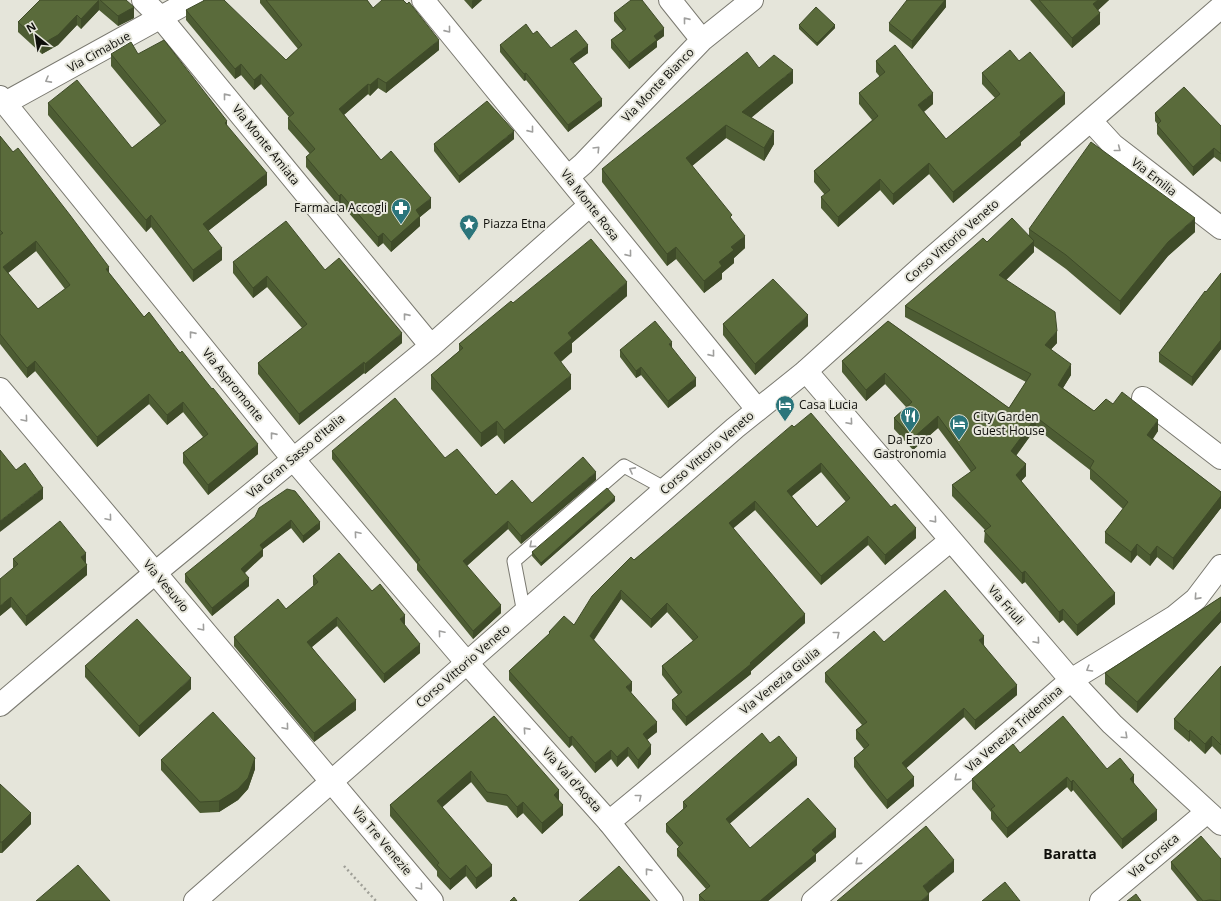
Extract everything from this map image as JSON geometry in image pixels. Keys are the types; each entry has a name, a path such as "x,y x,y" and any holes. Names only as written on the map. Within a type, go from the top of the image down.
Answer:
{"street":[{"name":"Via Monte Amiata","path":"143,0 161,18 431,346"},
{"name":"Via Cimabue","path":"3,100 161,18 192,0"},
{"name":"Via Monte Rosa","path":"423,0 757,409"},
{"path":"670,0 702,40"},
{"name":"Via Monte Bianco","path":"568,176 583,164 702,40 752,0"},
{"name":"Corso Vittorio Veneto","path":"195,901 757,409 806,371 925,264 1091,122 1221,7"},
{"name":"Via Aspromonte","path":"3,100 293,459 467,663"},
{"name":"Via Emilia","path":"1091,122 1113,145 1221,228"},
{"name":"Via Gran Sasso d'Italia","path":"0,705 155,573 431,346 590,205"},
{"name":"Via Friuli","path":"806,371 1071,680 1112,724 1214,818"},
{"name":"Via Vesuvio","path":"0,389 332,782"},
{"path":"1143,398 1221,458"},
{"name":"Via Venezia Giulia","path":"609,822 951,540"},
{"name":"Via Venezia Tridentina","path":"813,901 1071,680 1174,617 1196,599 1221,566"},
{"name":"Via Val d'Aosta","path":"467,663 609,822 672,901"},
{"name":"Via Tre Venezie","path":"332,782 432,901"},
{"name":"Via Corsica","path":"1100,901 1214,818"}],"lane":[{"path":"524,612 514,561 624,466 666,489"}],"path":[{"path":"344,866 376,901"}],"building":[{"path":"40,0 99,0 81,19 77,15 58,35 42,44 18,22"},
{"path":"100,0 126,0 134,7 118,16"},
{"path":"205,0 224,0 286,60 302,45 266,0 367,0 373,8 382,0 403,0 407,4 409,2 439,40 386,83 378,78 370,85 368,84 339,109 381,160 391,151 431,198 416,210 420,216 391,242 383,233 378,237 341,194 339,196 306,157 315,149 288,118 294,113 261,74 254,80 241,64 235,69 186,10"},
{"path":"631,0 642,0 664,28 654,36 657,40 629,62 611,40 626,29 614,13"},
{"path":"907,0 945,0 912,41 889,23"},
{"path":"1039,0 1098,0 1093,4 1100,13 1072,38"},
{"path":"816,7 835,25 817,43 799,25"},
{"path":"526,24 533,34 537,31 551,48 576,30 588,45 570,59 602,99 568,125 526,73 524,74 500,45"},
{"path":"164,40 227,121 225,123 267,173 203,224 222,248 193,270 151,215 146,220 48,103 77,80 132,148 166,121 111,54 131,42 138,54"},
{"path":"895,45 933,93 918,105 946,139 1000,94 982,73 1010,50 1019,61 1030,52 1065,93 1020,132 1021,135 953,192 929,163 893,194 880,179 838,217 821,197 830,190 814,171 878,116 859,93 885,72 876,61"},
{"path":"747,52 759,68 774,55 793,70 742,112 774,131 764,148 726,125 686,158 732,215 730,217 745,236 731,247 734,250 719,262 722,266 704,281 676,247 667,254 602,169"},
{"path":"1184,87 1221,126 1221,154 1214,148 1193,167 1157,125 1161,121 1155,113"},
{"path":"487,101 514,131 459,176 434,144"},
{"path":"0,136 13,152 18,148 109,267 106,269 144,317 149,312 180,353 182,351 258,444 208,485 183,453 208,434 183,402 167,415 149,394 97,437 35,361 27,368 0,334 0,235 3,233 0,230","holes":["36,241 70,285 38,309 3,267"]},
{"path":"1091,142 1195,218 1168,242 1120,301 1066,255 1029,229"},
{"path":"1012,218 1034,241 999,275 1055,312 1057,331 1045,345 1071,364 1058,385 1094,411 1106,399 1113,404 1122,392 1158,420 1147,435 1221,492 1221,496 1173,558 1157,546 1150,555 1137,544 1131,552 1105,532 1128,502 1090,468 1094,461 1036,417 1011,451 1026,464 1016,475 1115,593 1077,625 1063,609 1059,612 1025,571 1022,573 984,531 991,526 952,485 976,468 938,416 913,438 894,418 912,402 885,373 866,390 842,361 888,321 1009,408 1031,374 905,306 983,238 987,242"},
{"path":"286,221 325,270 339,258 402,333 365,364 364,362 299,414 258,363 307,324 267,276 253,288 233,262"},
{"path":"591,239 627,282 568,333 572,338 554,353 571,375 504,430 497,421 481,433 431,375 463,348 459,344 511,301 513,303"},
{"path":"1221,273 1221,340 1192,377 1159,353 1205,291 1206,292"},
{"path":"773,279 808,315 755,364 723,324"},
{"path":"655,321 672,342 669,344 696,378 668,401 641,367 636,371 620,350"},
{"path":"395,398 445,458 457,449 496,495 512,480 532,503 583,457 596,472 521,536 508,521 463,561 501,605 473,631 417,562 420,560 332,451"},
{"path":"811,413 891,507 895,504 916,528 885,555 868,536 821,576 755,501 729,523 805,614 750,663 751,664 686,717 672,700 682,692 662,666 698,637 667,603 651,619 621,590 590,636 632,682 626,687 657,722 643,734 651,745 638,760 628,747 617,757 611,750 595,763 572,736 569,738 509,671 550,633 549,632 564,616 574,625 592,596 631,557 634,560 792,425 794,427","holes":["821,463 850,498 817,527 787,491"]},
{"path":"0,450 16,470 25,463 43,488 0,521"},
{"path":"607,488 615,497 541,563 532,552"},
{"path":"287,489 295,491 320,522 303,536 291,520 260,545 263,549 241,569 249,578 212,608 185,574 255,517 259,508"},
{"path":"60,521 86,553 81,557 87,565 26,616 11,597 0,606 0,579 18,564 13,559"},
{"path":"339,553 372,591 380,584 405,615 400,619 420,644 384,674 337,617 307,642 356,700 314,733 234,637 278,599 286,609 318,582 313,576"},
{"path":"945,590 984,636 979,640 1017,685 975,720 964,708 902,763 914,777 887,800 854,758 869,745 856,730 867,722 825,673 874,631 884,642"},
{"path":"1221,597 1221,611 1137,702 1105,673"},
{"path":"137,619 191,678 139,726 85,666"},
{"path":"1221,666 1221,745 1212,736 1205,744 1190,730 1189,732 1174,719"},
{"path":"213,712 255,758 248,778 238,789 219,801 200,802 161,760"},
{"path":"494,716 559,790 554,795 563,805 542,823 523,802 517,807 507,795 487,792 471,771 437,801 492,865 476,878 466,865 450,879 437,865 439,863 390,805"},
{"path":"1063,716 1107,769 1120,758 1134,775 1130,779 1157,810 1122,839 1073,780 1071,782 1067,777 1007,828 991,809 995,806 972,779 1013,744 1020,753"},
{"path":"762,733 770,743 779,736 797,758 726,819 750,848 808,798 836,829 812,850 816,854 760,901 705,901 699,895 710,886 677,849 683,843 666,824 687,806 683,802"},
{"path":"0,784 31,813 2,842 0,842"},
{"path":"926,826 954,860 923,886 929,894 921,901 837,901"},
{"path":"1201,836 1221,859 1221,901 1203,901 1171,862"},
{"path":"78,865 110,901 36,901"},
{"path":"619,866 650,901 579,901"},
{"path":"1005,882 1020,901 982,901"},
{"path":"1136,894 1141,901 1127,901"},
{"path":"514,897 517,901 510,901"}],"place":[{"name":"Farmacia Accogli","path":"401,225"},
{"name":"Piazza Etna","path":"469,241"},
{"name":"Casa Lucia","path":"785,422"},
{"name":"Da Enzo Gastronomia","path":"910,433"},
{"name":"City Garden Guest House","path":"959,441"}],"district":[{"name":"Baratta","path":"1070,854"}]}
